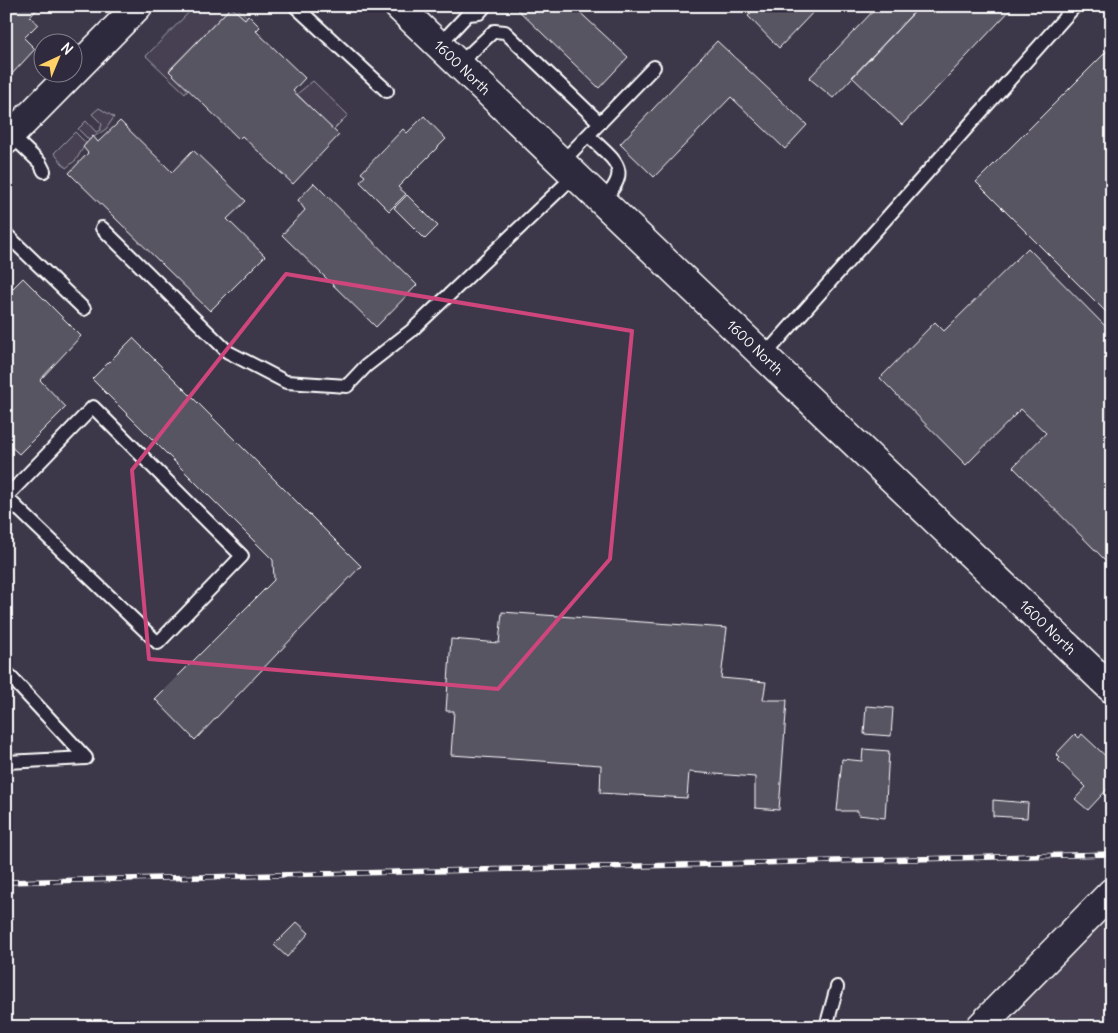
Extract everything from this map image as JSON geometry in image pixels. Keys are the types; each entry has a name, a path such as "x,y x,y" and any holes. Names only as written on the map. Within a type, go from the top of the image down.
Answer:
{"street":[{"path":"9,138 138,6"},
{"name":"1600 North","path":"398,6 567,170 765,355 1112,689"},
{"path":"980,1027 1112,892"}],"lane":[{"path":"295,6 387,91"},
{"path":"439,45 468,14 478,14 485,6"},
{"path":"765,355 1075,6"},
{"path":"459,64 494,31 504,32 600,123"},
{"path":"102,228 228,352 286,382 347,386 366,366 411,331 567,170 588,135 654,67"},
{"path":"588,135 616,163 619,173 616,187 601,202"},
{"path":"9,138 40,164 44,171"},
{"path":"8,239 84,309"},
{"path":"93,406 242,556 158,644 6,497 93,406"},
{"path":"6,672 86,758 6,762"},
{"path":"826,1027 837,987"}],"highlighted area":[{"path":"286,274 632,331 610,559 498,689 149,659 132,470"}],"shaded area":[{"path":"6,6 1112,6 1112,927 1011,1027 6,1027"},
{"path":"195,6 235,6 247,17 245,19 231,7 169,70 188,89 185,93 146,56"},
{"path":"313,81 348,115 333,130 297,94"},
{"path":"99,108 114,117 106,129 89,140 78,129 86,121 96,132 100,130 102,124 92,114"},
{"path":"75,132 86,143 76,160 66,168 54,153"},
{"path":"1112,909 1112,1027 998,1027"}],"building":[{"path":"6,6 40,6 30,17 38,24 24,38 32,46 32,52 12,74 6,68"},
{"path":"514,6 573,6 628,57 599,88"},
{"path":"757,6 819,6 779,48 748,16"},
{"path":"878,6 920,6 833,98 809,78"},
{"path":"920,6 1014,6 902,125 852,77"},
{"path":"231,7 245,19 248,15 260,27 256,31 305,78 293,91 339,135 293,184 242,136 239,139 169,71"},
{"path":"717,41 807,125 785,149 731,97 654,177 620,144"},
{"path":"1112,46 1112,318 976,182"},
{"path":"424,116 446,139 398,187 406,194 389,211 360,182 365,176 361,173 403,129 407,133"},
{"path":"120,121 172,172 193,150 246,201 227,219 265,256 210,311 69,173 88,153 83,147 93,136 98,142"},
{"path":"314,183 417,285 376,327 282,235 305,210 298,200"},
{"path":"407,195 438,226 425,239 394,208"},
{"path":"1028,248 1112,333 1112,567 1013,467 1046,433 1021,409 966,465 880,378 935,322 944,331"},
{"path":"23,278 81,336 40,380 66,407 19,454 6,442 6,295"},
{"path":"133,338 361,566 195,740 155,699 274,580 273,560 92,379"},
{"path":"502,612 727,628 721,678 766,682 763,700 787,700 779,810 755,808 755,777 689,772 687,798 600,793 601,765 451,755 454,711 446,711 451,639 499,643"},
{"path":"866,706 893,708 891,736 864,734"},
{"path":"1075,734 1079,738 1082,734 1112,762 1112,784 1088,810 1075,799 1086,787 1058,760 1060,758 1056,754"},
{"path":"863,749 889,751 885,818 858,815 858,811 837,811 842,759 862,761"},
{"path":"993,800 1028,803 1027,818 993,816"},
{"path":"297,922 309,933 287,957 274,945"}],"railway":[{"path":"6,882 1112,854"}]}
